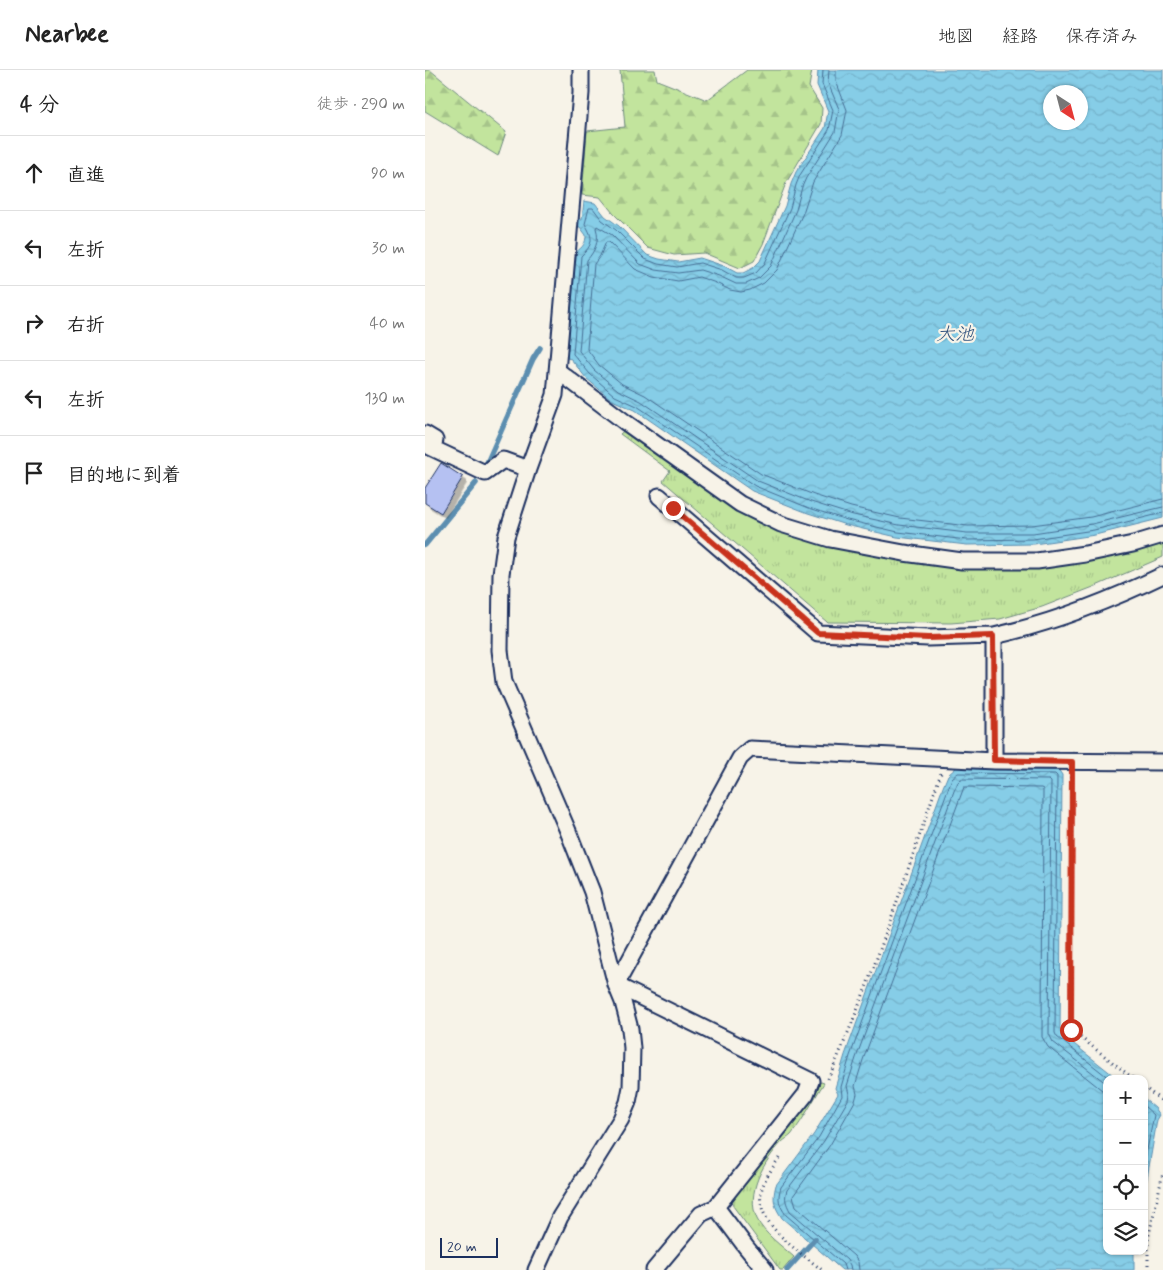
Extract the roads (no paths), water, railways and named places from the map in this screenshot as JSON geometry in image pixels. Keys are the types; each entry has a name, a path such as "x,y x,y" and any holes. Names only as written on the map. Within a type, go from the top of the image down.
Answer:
{"street":[{"path":"536,1270 560,1217 621,1119 628,1102 631,1087 632,1048 630,1029 591,892 568,831 504,682 500,650 501,574 506,537 555,395 580,103 581,70"},
{"path":"558,371 625,422 740,504 781,524 830,540 962,561 1037,561 1104,550 1163,535"},
{"path":"427,446 485,473 503,460 528,469"},
{"path":"659,496 818,633 928,638 993,636 1026,628 1090,607 1163,575"},
{"path":"993,636 994,760"},
{"path":"616,985 740,758 750,748 994,760 1163,762"},
{"path":"616,985 811,1081 805,1094 716,1207 701,1214 654,1270"},
{"path":"716,1207 765,1270"}],"water":[{"name":"大池","path":"818,70 1163,70 1163,518 1095,535 1034,544 967,545 897,537 846,525 808,513 752,491 635,410 612,400 586,378 571,359 567,358 576,252 584,245 586,238 580,227 576,226 576,219 582,219 584,201 595,203 605,216 619,226 647,255 678,262 700,258 724,266 737,273 743,273 753,268 760,261 785,206 796,172 825,128 828,111 817,85"},
{"path":"957,767 1058,769 1062,775 1060,1033 1113,1075 1103,1075 1103,1255 1134,1255 1134,1270 842,1270 782,1218 776,1206 774,1195 776,1185 814,1134 838,1094 835,1088 845,1055 948,775"},
{"path":"1148,1102 1160,1115 1157,1120 1148,1173"}],"waterway":[{"path":"486,465 533,359 540,348"},
{"path":"425,545 476,483"},
{"path":"787,1270 815,1239"}]}
